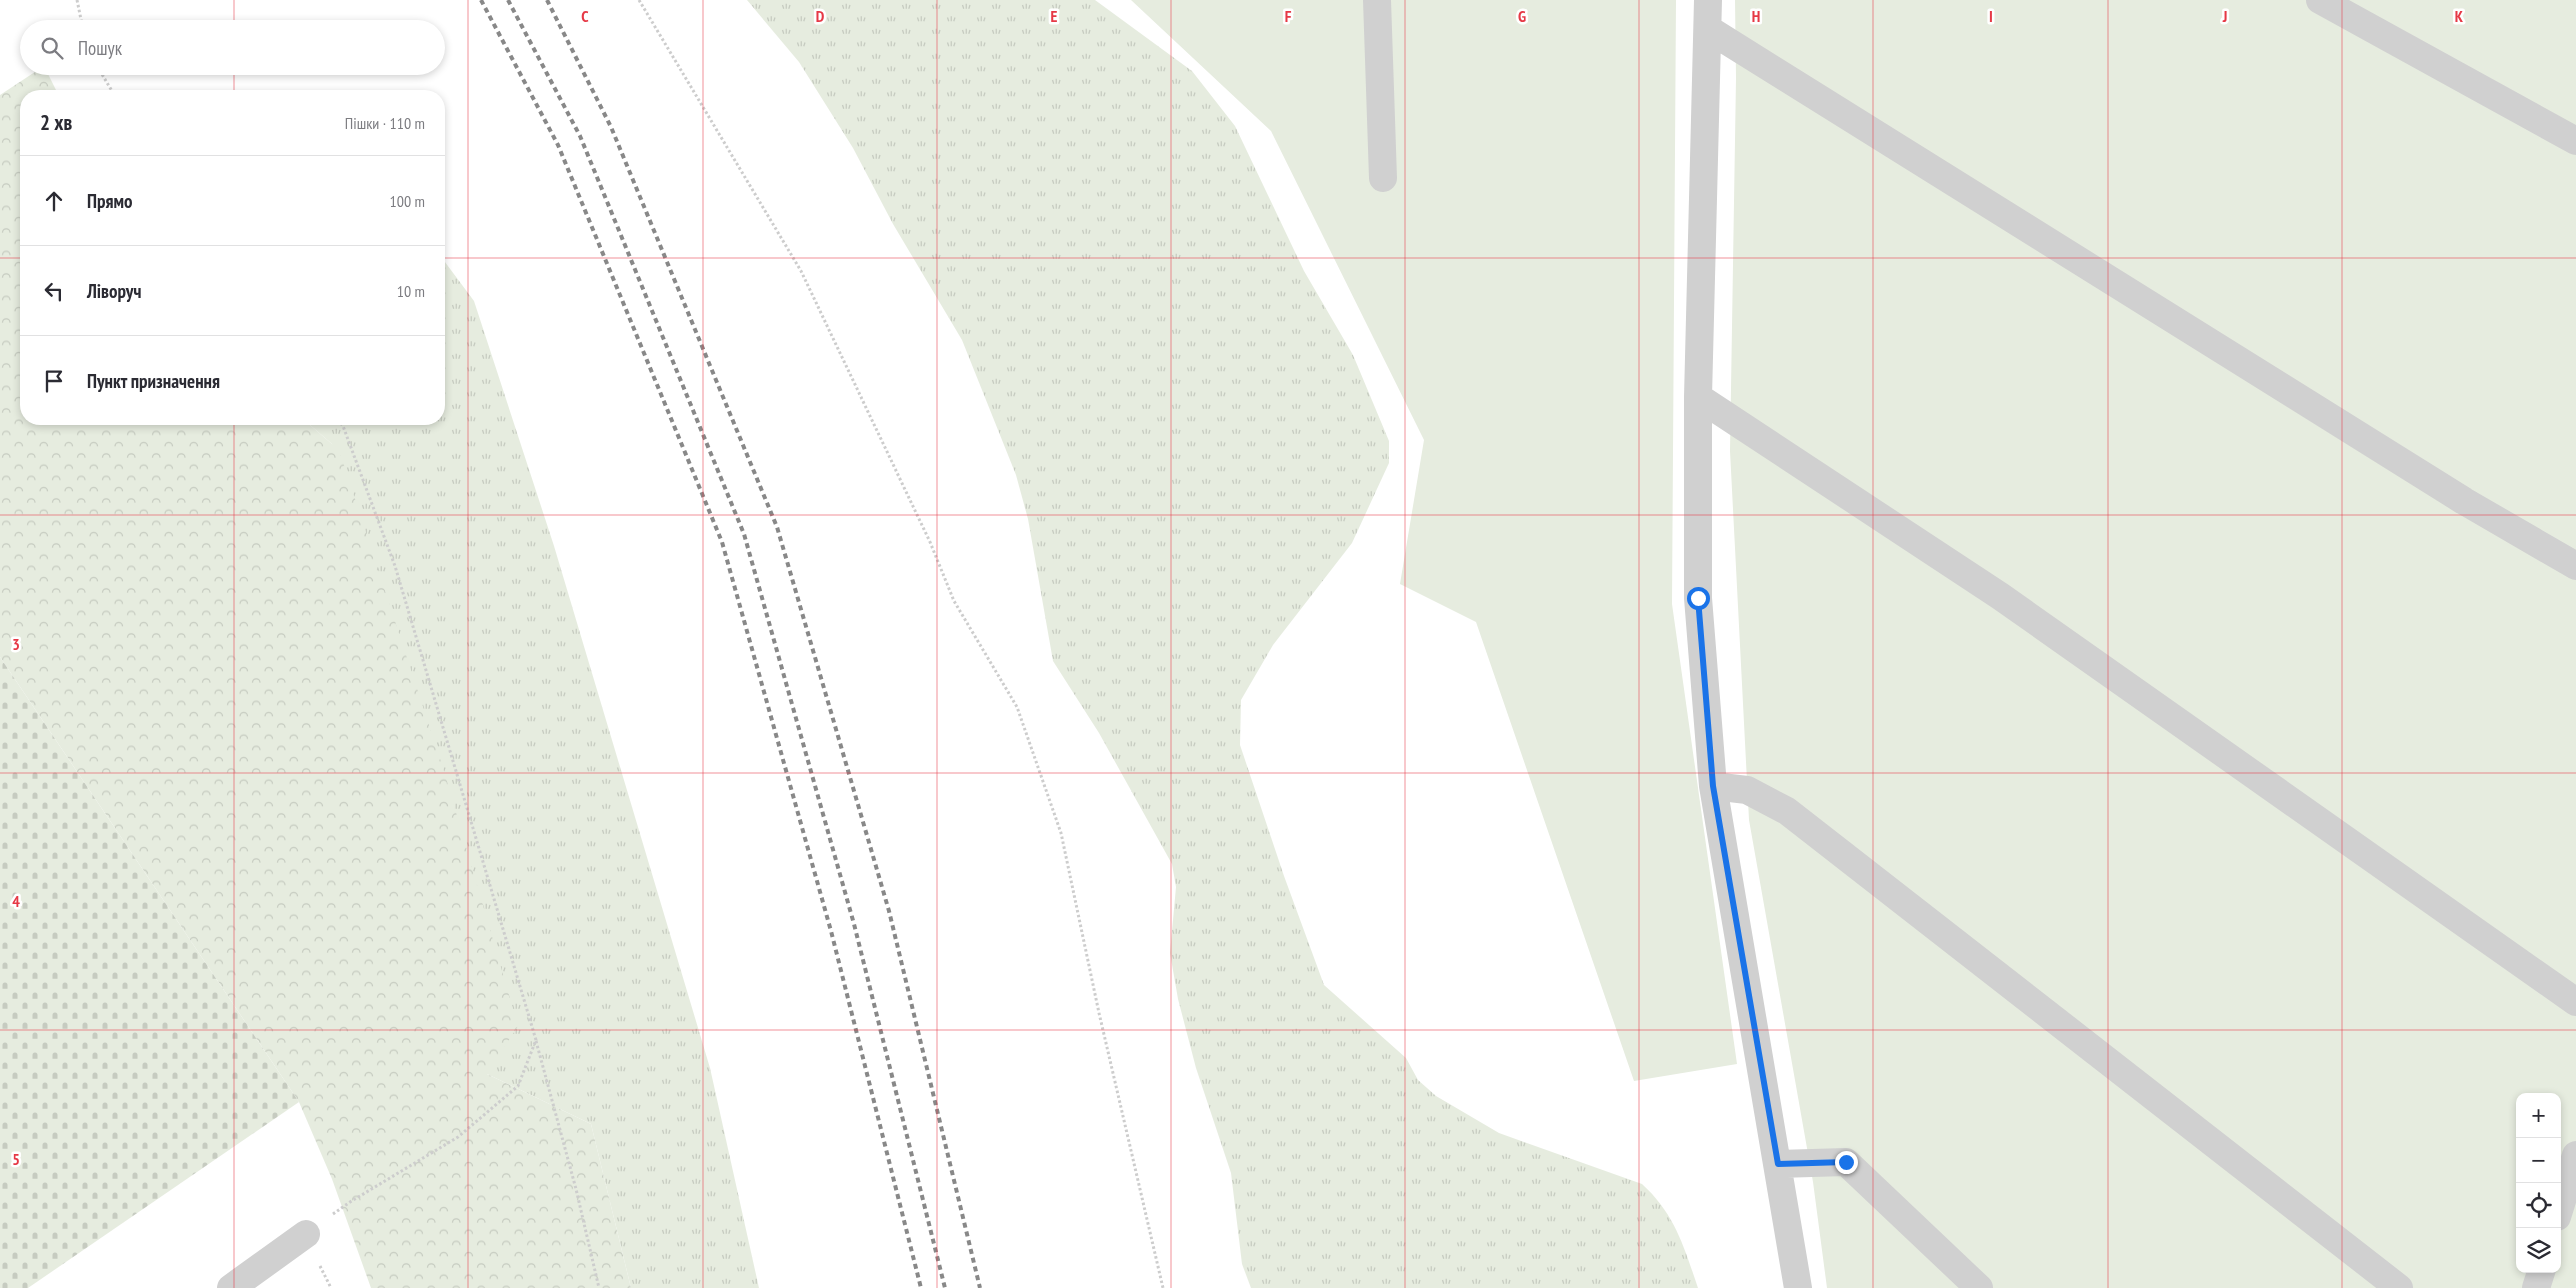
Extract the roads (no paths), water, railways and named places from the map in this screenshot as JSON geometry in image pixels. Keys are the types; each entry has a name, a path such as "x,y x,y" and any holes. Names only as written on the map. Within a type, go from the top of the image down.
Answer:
{"street":[{"path":"1377,0 1383,178"},
{"path":"1708,0 1698,398 1698,598 1713,786 1798,1288"},
{"path":"2320,0 2576,141"},
{"path":"1708,29 2464,502 2576,566"},
{"path":"1698,398 2000,596 2576,1002"},
{"path":"1713,786 1747,790 1787,811 2399,1288"},
{"path":"2561,1209 2571,1188 2576,1155"},
{"path":"1778,1164 1846,1162 1979,1288"},
{"path":"231,1288 306,1234"},
{"path":"2536,1288 2541,1273"}],"railway":[{"path":"481,0 558,145 722,542 831,931 921,1288"},
{"path":"508,0 580,136 744,534 854,924 945,1288"},
{"path":"547,0 611,127 777,527 889,911 980,1288"}]}
